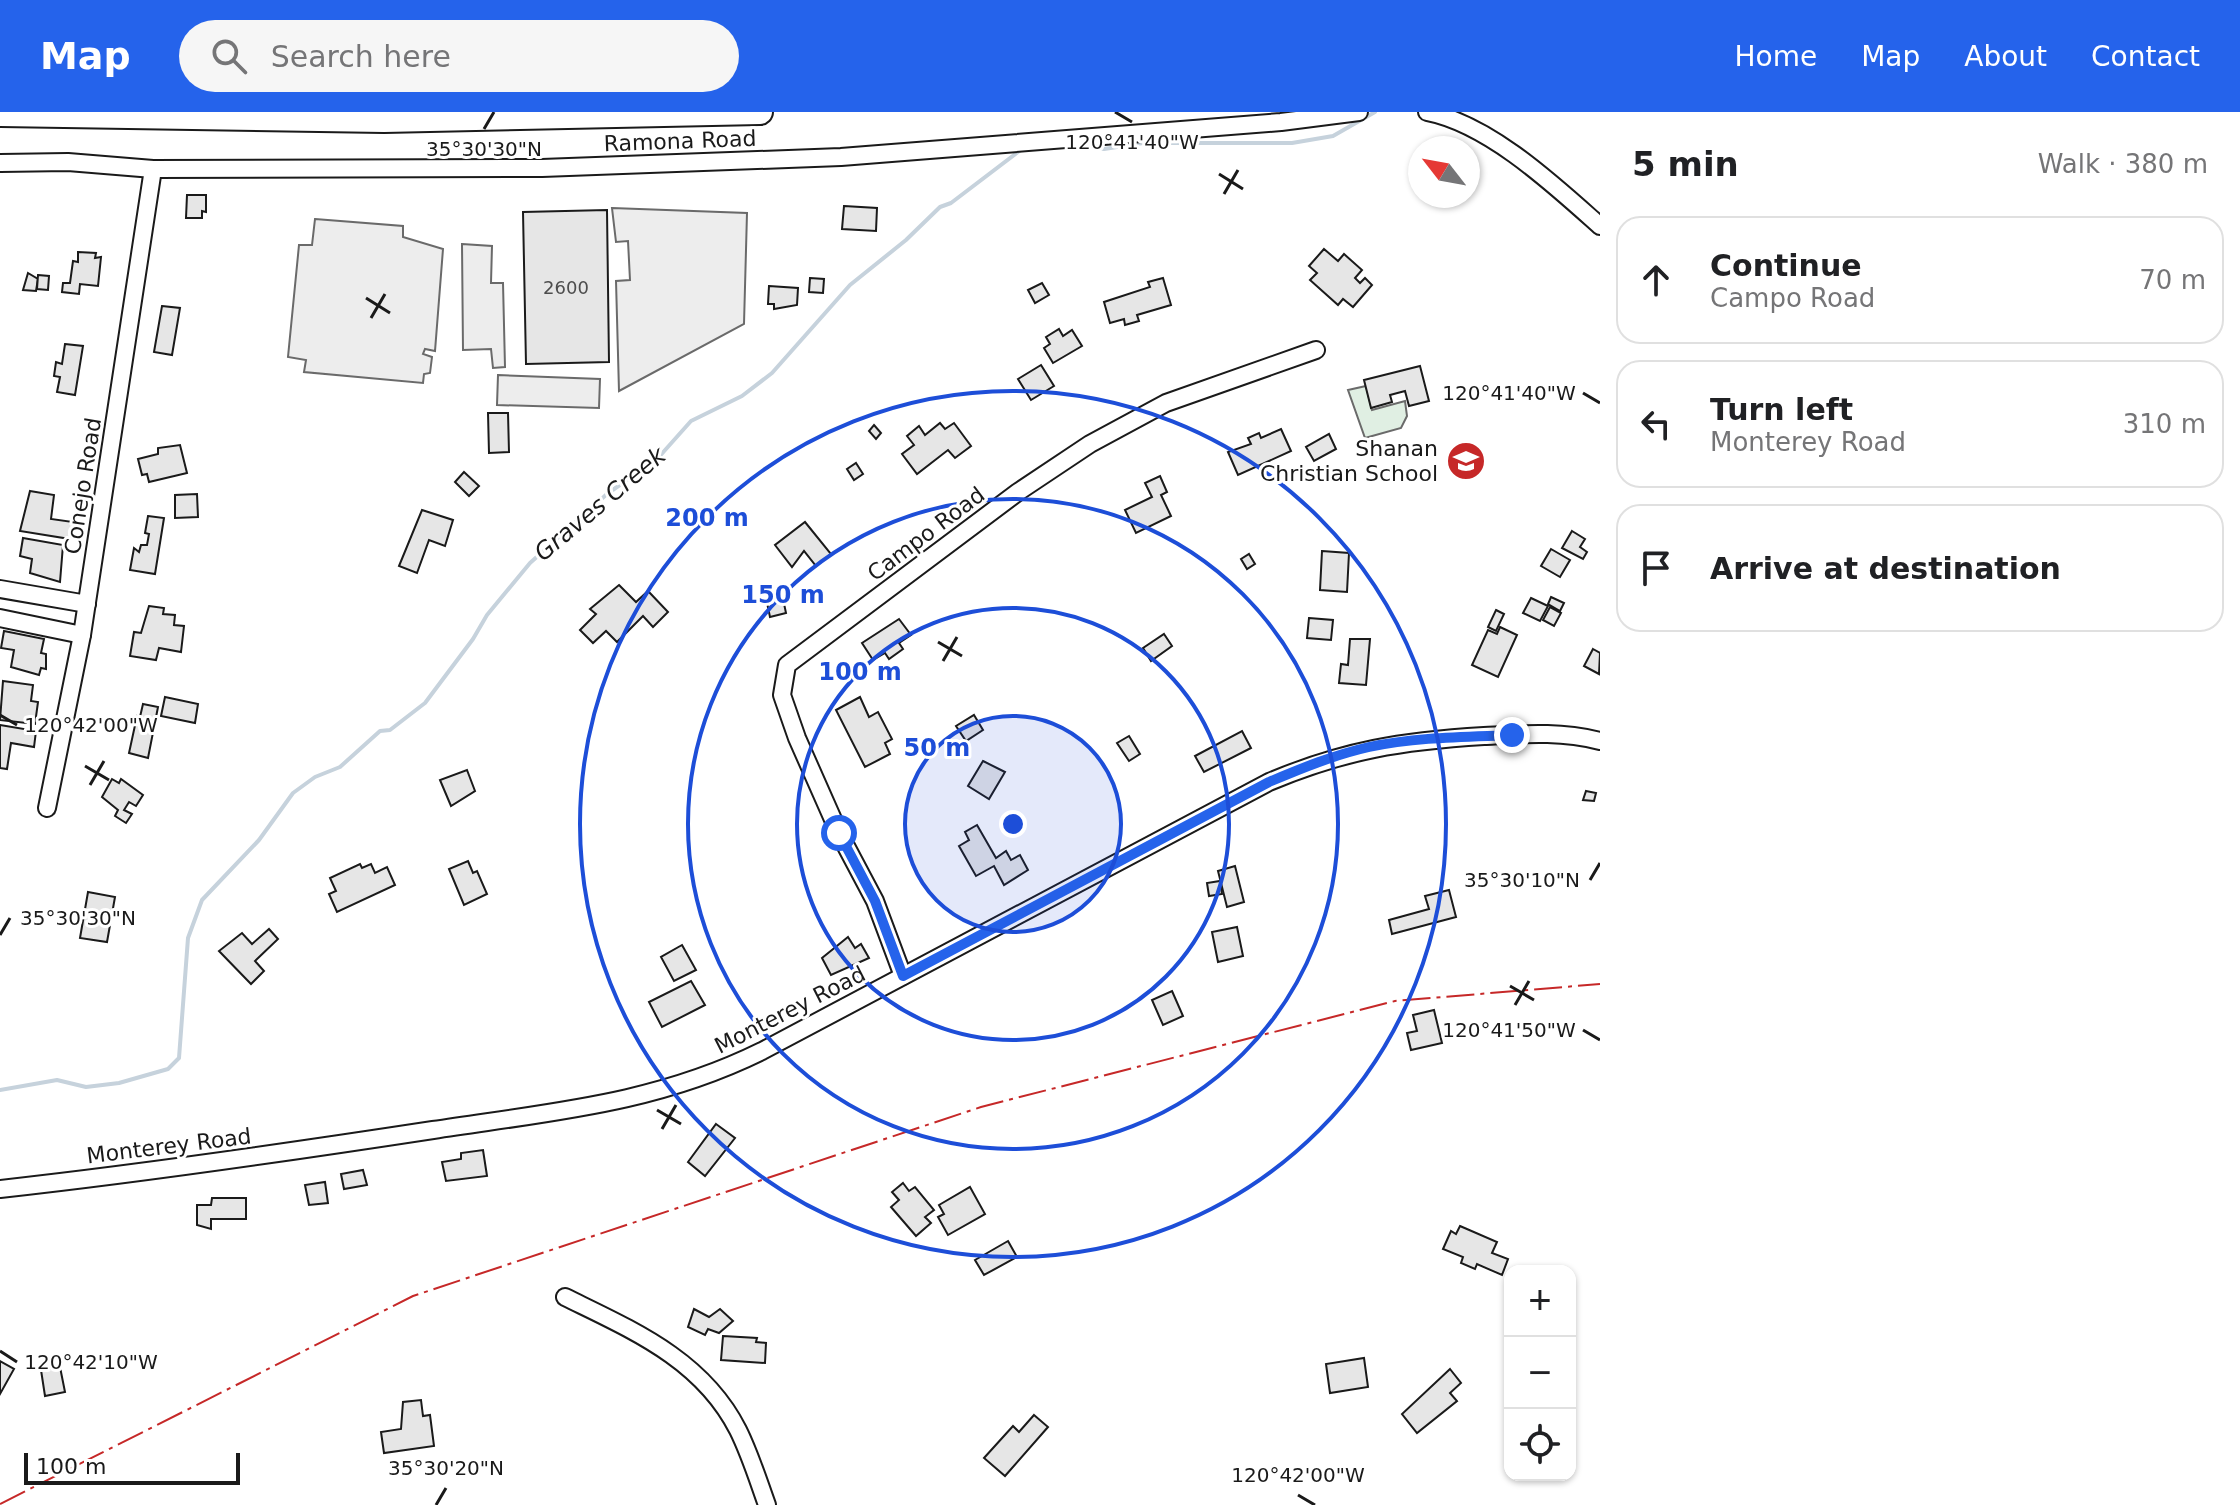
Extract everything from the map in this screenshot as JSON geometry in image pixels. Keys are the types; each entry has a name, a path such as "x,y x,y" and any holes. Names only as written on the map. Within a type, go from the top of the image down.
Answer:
{"highway":[{"path":"0,114 398,120 760,112"}],"street":[{"name":"Ramona Road","path":"0,163 68,162 153,169 542,168 841,157 1281,122 1359,112"},
{"path":"1427,112 1454,119 1495,144 1548,180 1600,226"},
{"name":"Conejo Road","path":"47,808 82,635 153,169"},
{"name":"Campo Road","path":"903,976 875,901 839,833 797,738 782,695 787,665 1018,492 1090,444 1166,403 1316,350"},
{"path":"0,589 87,604"},
{"path":"0,618 82,635"},
{"name":"Monterey Road","path":"0,1189 189,1168 652,1095 726,1069 1269,782 1334,757 1368,747 1432,739 1553,732 1600,741"},
{"path":"565,1297 649,1340 691,1368 718,1399 739,1431 767,1505"}],"green space":[{"path":"1366,386 1372,410 1405,401 1407,416 1401,428 1365,438 1348,390"}],"shaded area":[{"path":"612,208 747,213 744,324 619,391 616,281 630,280 628,241 616,242"},
{"path":"315,219 403,226 403,237 443,249 435,351 425,349 423,354 432,357 430,373 424,374 423,383 304,372 306,360 288,357 299,245 312,245"},
{"path":"462,244 492,246 491,283 503,283 505,367 493,368 491,349 463,350"},
{"path":"498,375 600,379 599,408 497,405"}],"building":[{"path":"187,195 206,195 206,212 202,211 202,218 186,218"},
{"path":"844,206 877,208 876,231 842,229"},
{"path":"607,210 609,362 526,364 523,212"},
{"path":"1324,249 1338,261 1344,254 1362,270 1355,278 1360,283 1365,278 1372,285 1353,307 1343,299 1338,305 1310,280 1317,273 1309,266"},
{"path":"78,252 96,253 95,258 101,257 98,286 80,284 79,294 62,292 63,283 70,283 73,261 78,262"},
{"path":"28,273 38,279 36,291 23,290"},
{"path":"38,275 49,276 48,290 37,289"},
{"path":"810,278 824,279 823,293 809,292"},
{"path":"1163,278 1171,305 1137,315 1139,321 1125,325 1124,319 1110,323 1104,302 1150,287 1148,282"},
{"path":"1042,283 1049,295 1035,303 1028,290"},
{"path":"769,286 798,288 797,305 774,309 774,304 768,304"},
{"path":"162,306 180,308 172,355 154,352"},
{"path":"1059,329 1063,336 1072,330 1082,346 1053,363 1044,348 1050,344 1046,337"},
{"path":"65,344 83,346 75,395 57,392 60,377 54,376 56,362 62,364"},
{"path":"1041,365 1054,386 1031,400 1018,379"},
{"path":"1420,366 1429,401 1409,406 1405,391 1390,395 1392,402 1371,408 1364,380"},
{"path":"488,413 508,413 509,452 489,453"},
{"path":"940,423 945,429 954,423 971,446 955,458 948,450 917,474 902,454 914,445 907,436 919,426 925,435"},
{"path":"874,425 881,433 876,439 869,431"},
{"path":"1281,429 1291,451 1238,475 1228,452 1251,444 1248,438 1259,433 1261,438"},
{"path":"1329,434 1336,449 1314,461 1306,447"},
{"path":"180,445 187,473 149,482 147,474 142,475 138,459 158,454 158,448"},
{"path":"856,463 863,474 854,480 847,469"},
{"path":"464,472 479,486 469,496 455,482"},
{"path":"1160,476 1167,492 1161,495 1171,516 1136,533 1125,510 1152,497 1145,483"},
{"path":"30,491 54,495 51,519 73,522 70,539 20,531"},
{"path":"197,494 198,517 175,518 175,495"},
{"path":"422,510 453,520 445,546 429,540 417,573 399,566"},
{"path":"148,516 164,518 155,574 130,570 134,548 139,552 141,545 147,545 149,534 145,533"},
{"path":"805,522 831,554 816,566 804,551 792,567 775,545"},
{"path":"1572,531 1585,539 1580,547 1587,552 1583,559 1562,548"},
{"path":"23,538 63,545 60,582 30,573 32,559 20,556"},
{"path":"1551,549 1570,560 1560,577 1541,566"},
{"path":"1322,551 1349,553 1347,592 1320,590"},
{"path":"1249,554 1255,564 1247,569 1241,559"},
{"path":"619,585 636,602 648,591 668,612 653,627 643,616 617,642 606,631 593,643 580,630 596,614 590,609"},
{"path":"782,594 786,613 770,617 766,598"},
{"path":"1551,597 1564,603 1560,611 1548,604"},
{"path":"1531,598 1548,606 1540,621 1523,613"},
{"path":"149,606 164,608 163,614 175,615 174,625 184,626 181,652 159,648 156,660 130,656 134,632 141,633"},
{"path":"1550,607 1561,613 1554,626 1543,620"},
{"path":"1496,610 1504,614 1496,631 1488,627"},
{"path":"1309,618 1333,620 1331,640 1307,638"},
{"path":"899,619 911,635 899,643 903,649 889,659 885,653 873,660 862,643"},
{"path":"1500,627 1517,635 1498,677 1472,665 1488,630 1497,634"},
{"path":"4,631 44,639 41,653 46,654 46,669 41,668 39,675 11,667 14,650 1,648"},
{"path":"1164,634 1172,646 1151,661 1143,648"},
{"path":"1350,639 1370,639 1366,685 1339,683 1341,664 1348,665"},
{"path":"1593,649 1600,653 1599,674 1584,666"},
{"path":"3,681 33,685 31,701 38,702 35,724 0,720"},
{"path":"165,697 198,704 195,723 161,716"},
{"path":"860,697 869,717 878,712 892,739 885,743 890,754 865,767 836,710"},
{"path":"143,704 158,707 148,758 129,753 137,716 140,717"},
{"path":"974,715 983,730 966,741 956,726"},
{"path":"0,725 36,731 34,747 11,743 7,769 0,768"},
{"path":"1242,731 1251,748 1204,772 1195,756"},
{"path":"1129,736 1140,754 1129,761 1117,743"},
{"path":"983,761 1005,772 989,799 968,786"},
{"path":"467,770 475,791 451,806 440,780"},
{"path":"112,779 119,783 121,779 143,795 136,806 129,802 124,810 132,814 126,823 115,816 118,810 102,797"},
{"path":"1586,791 1596,793 1594,801 1583,800"},
{"path":"977,825 996,858 1006,851 1011,860 1020,855 1028,870 1004,885 994,866 976,876 959,846 969,840 965,832"},
{"path":"468,861 473,873 477,871 487,894 464,905 449,869"},
{"path":"360,864 362,868 371,864 375,873 387,867 395,885 337,912 329,894 336,891 330,878"},
{"path":"1235,866 1244,902 1227,907 1218,871"},
{"path":"1220,881 1222,894 1209,896 1207,883"},
{"path":"1449,890 1456,917 1392,934 1389,920 1429,909 1425,896"},
{"path":"88,892 115,897 107,942 80,938"},
{"path":"1237,927 1243,956 1218,962 1212,932"},
{"path":"269,929 278,939 255,961 264,971 251,984 219,951 242,933 252,944"},
{"path":"848,937 855,948 861,944 869,958 831,975 822,958"},
{"path":"682,945 696,970 674,981 661,957"},
{"path":"691,981 705,1005 662,1027 649,1002"},
{"path":"1172,991 1183,1016 1163,1025 1152,1000"},
{"path":"1434,1010 1442,1043 1411,1050 1407,1033 1417,1031 1413,1015"},
{"path":"716,1124 735,1138 705,1176 688,1162"},
{"path":"483,1150 487,1176 446,1181 442,1162 461,1159 461,1153"},
{"path":"363,1170 367,1185 344,1189 341,1174"},
{"path":"325,1182 328,1203 309,1205 305,1185"},
{"path":"903,1183 909,1191 915,1187 934,1210 925,1217 931,1223 916,1236 891,1207 899,1200 892,1192"},
{"path":"970,1187 985,1214 948,1235 938,1217 944,1214 939,1205"},
{"path":"212,1198 246,1198 246,1219 211,1219 211,1229 197,1225 197,1205 211,1205"},
{"path":"1460,1226 1497,1242 1492,1253 1508,1259 1502,1275 1477,1264 1475,1269 1461,1263 1463,1257 1443,1249 1451,1231 1456,1234"},
{"path":"1008,1241 1017,1257 984,1275 975,1260"},
{"path":"694,1309 709,1317 720,1309 733,1321 719,1333 708,1329 705,1335 688,1327"},
{"path":"723,1336 757,1338 756,1342 766,1343 765,1363 721,1360"},
{"path":"1364,1358 1368,1387 1330,1393 1326,1364"},
{"path":"0,1361 14,1369 0,1394"},
{"path":"60,1367 65,1392 45,1396 41,1370"},
{"path":"1450,1369 1461,1383 1450,1393 1457,1401 1417,1433 1402,1414"},
{"path":"421,1400 423,1416 430,1415 434,1446 384,1453 381,1432 401,1429 403,1402"},
{"path":"1034,1415 1048,1427 1005,1476 984,1458 1013,1426 1019,1432"}],"waterway":[{"name":"Graves Creek","path":"1081,145 1104,149 1143,143 1292,143 1333,136 1375,112"},
{"name":"Graves Creek","path":"0,1090 57,1080 86,1087 119,1083 168,1069 179,1058 188,938 202,900 259,840 293,793 315,777 340,767 380,731 390,730 425,703 487,615 530,563 607,494 658,458 691,421 742,396 772,373 850,285 906,240 940,207 951,203 1022,149"}],"power":[{"path":"0,1504 413,1296 981,1107 1395,1001 1600,984"}],"place":[{"name":"Shanan Christian School","path":"1466,461"}],"route":[{"path":"839,833 875,901 903,976 1269,782 1304,767 1368,747 1432,739 1512,735"}]}
